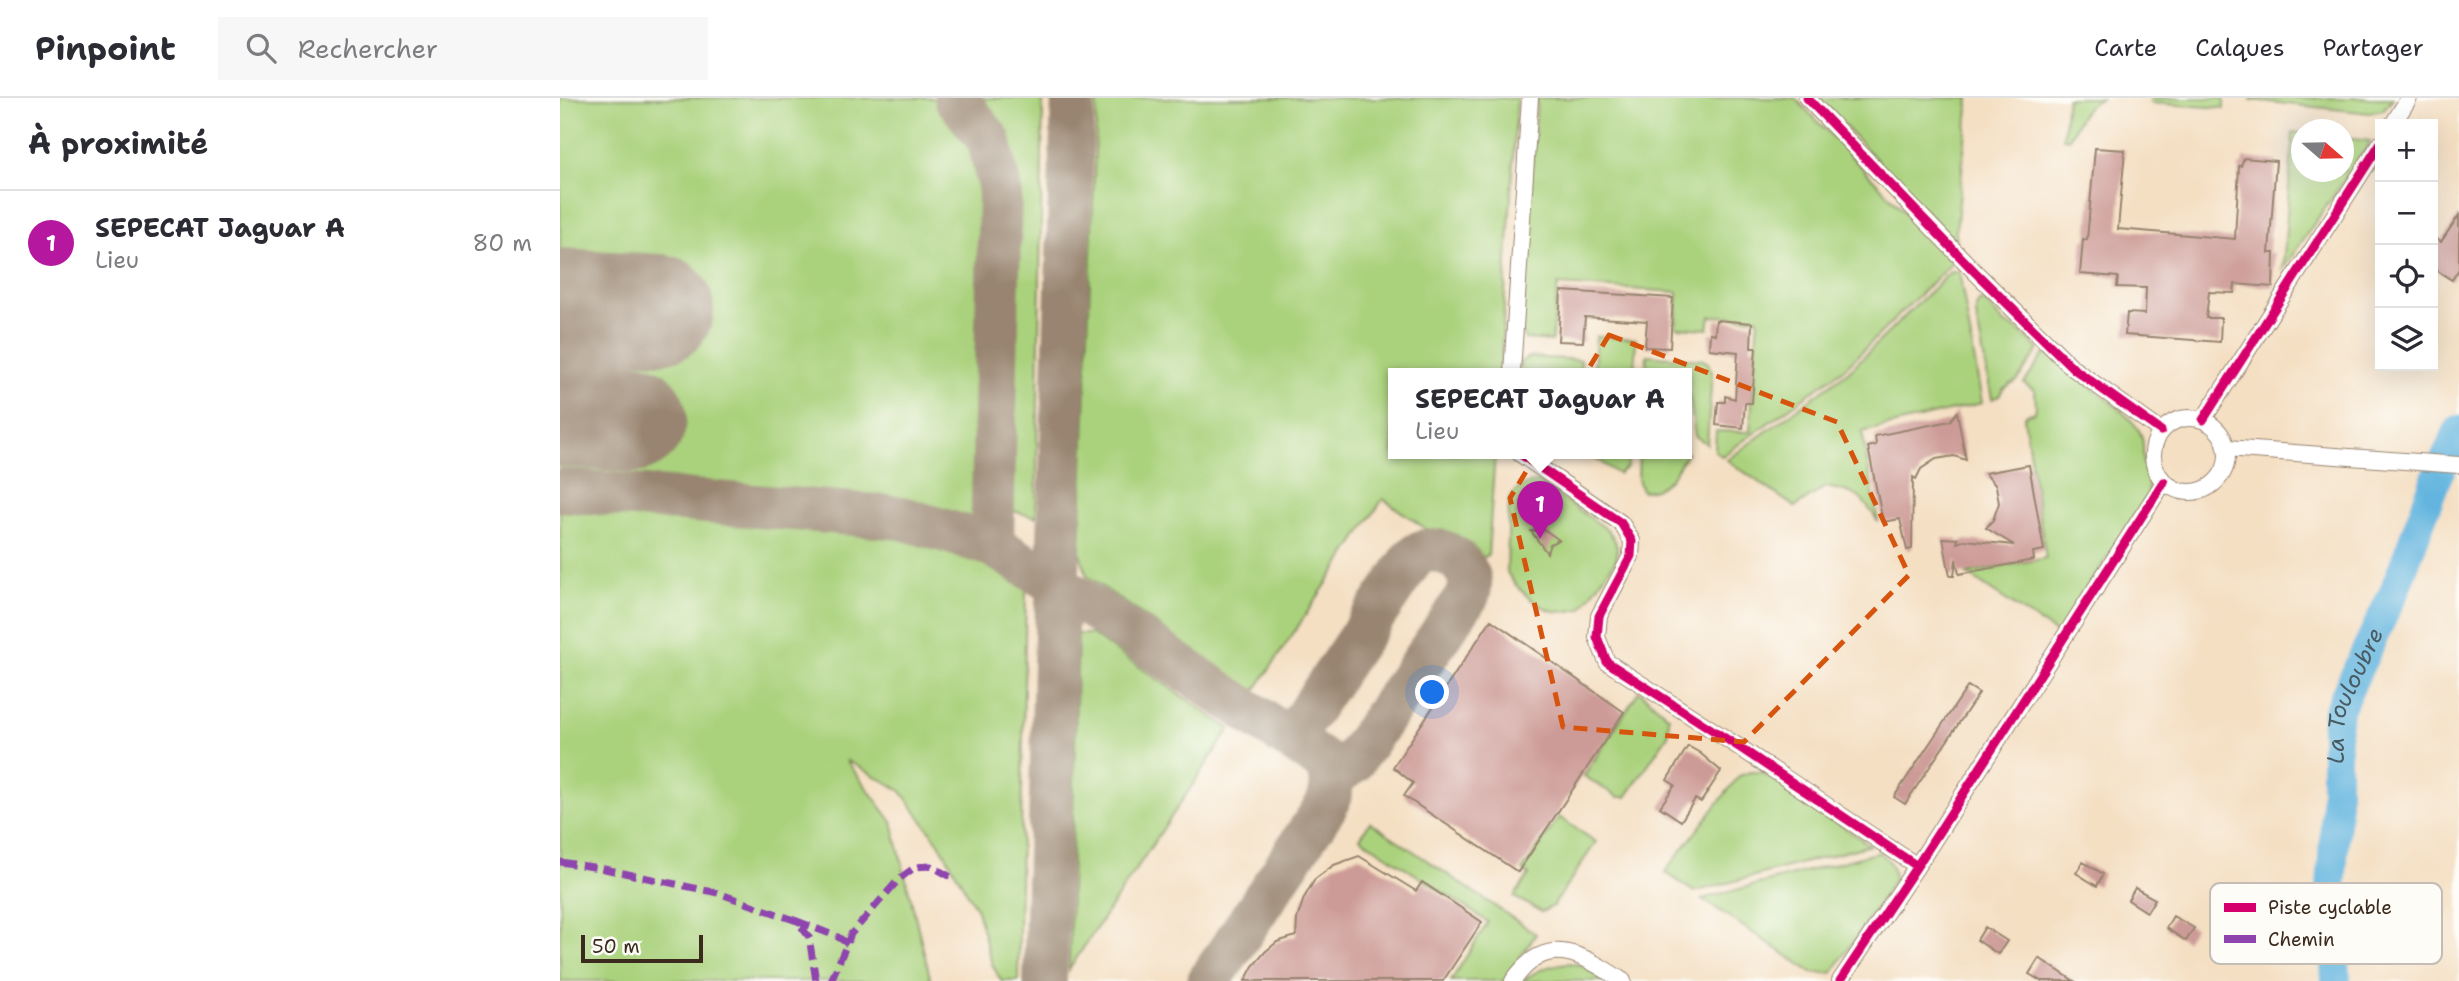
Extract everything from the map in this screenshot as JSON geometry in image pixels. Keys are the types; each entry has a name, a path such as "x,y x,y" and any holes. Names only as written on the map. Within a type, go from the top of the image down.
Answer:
{"street":[{"path":"1512,368 1530,98"},
{"path":"1807,98 1975,272 2074,369 2161,431"},
{"path":"2396,119 2409,98"},
{"path":"2203,420 2375,152"},
{"path":"2180,418 2203,420 2222,436 2227,460 2216,481 2207,488 2184,492 2164,482 2153,463 2152,452 2155,441 2169,423 2180,418"},
{"path":"2226,448 2459,466"},
{"path":"1528,459 1620,523 1632,541 1631,556 1598,616 1597,637 1608,662 1917,866"},
{"path":"1840,981 2164,482"},
{"path":"1513,981 1530,962 1547,952 1567,951 1591,960 1623,981"}],"highlighted area":[{"path":"1609,335 1837,422 1909,575 1744,742 1563,727 1510,498"}],"green space":[{"path":"560,98 1043,98 1036,517 1005,509 990,567 1026,590 1018,981 1001,981 992,964 977,910 939,843 900,790 846,760 892,822 931,981 560,981"},
{"path":"1097,98 1517,98 1500,368 1388,368 1388,459 1495,459 1488,555 1474,562 1383,499 1254,692 1087,576 1080,552"},
{"path":"1537,98 1795,98 1953,262 1845,368 1722,456 1715,451 1716,431 1750,432 1758,318 1710,316 1708,329 1676,327 1678,292 1558,285 1552,341 1525,339 1521,330"},
{"path":"1818,98 1969,98 1955,242"},
{"path":"2067,98 2103,98 2086,109 2069,139 2063,138"},
{"path":"2150,98 2224,98 2224,108 2150,103"},
{"path":"2393,98 2383,110 2369,113 2251,100"},
{"path":"2354,139 2371,141 2354,166"},
{"path":"2291,159 2291,182 2343,182 2283,269"},
{"path":"1959,271 1982,403 1862,432 1878,522 1857,496 1825,487 1795,507 1727,460 1848,372 1949,273"},
{"path":"1984,301 2005,324 2015,328 2039,349 2017,381 1992,399 1976,316 1976,307 1979,302"},
{"path":"1596,336 1636,339 1634,368 1594,368"},
{"path":"2045,353 2113,404 2136,426 2143,440 2143,462 2149,494 2057,634 1967,574 2046,558 2024,418 2027,414 2034,413 2036,408 2035,391 2024,383"},
{"path":"1647,355 1703,360 1708,363 1712,372 1707,444 1695,436 1692,368 1646,368"},
{"path":"1529,357 1581,360 1580,368 1520,368 1520,362"},
{"path":"1597,459 1628,459 1627,467 1618,474"},
{"path":"1639,459 1683,459 1669,480 1658,488 1642,491 1638,479"},
{"path":"1537,481 1608,530 1616,544 1616,560 1581,609 1557,612 1547,609 1521,590 1507,572 1509,499 1521,486"},
{"path":"1078,634 1091,634 1230,729 1069,969"},
{"path":"1639,691 1669,717 1668,735 1626,797 1618,797 1584,776"},
{"path":"1761,772 1770,777 1870,845 1694,892 1665,872 1739,776"},
{"path":"1559,817 1596,842 1553,906 1542,912 1514,897 1529,875 1523,870"},
{"path":"1370,822 1536,934 1504,981 1451,981 1488,922 1360,838"},
{"path":"1879,852 1891,864 1894,880 1832,973 1813,973 1702,899"},
{"path":"1568,963 1581,965 1604,981 1522,981 1544,969"}],"building":[{"path":"2095,148 2125,150 2118,229 2235,239 2239,166 2244,158 2276,161 2269,253 2274,253 2273,287 2235,284 2234,293 2209,292 2206,318 2221,318 2220,342 2125,335 2127,313 2145,314 2146,288 2117,287 2118,277 2080,274 2083,239 2087,240"},
{"path":"2459,215 2459,269 2452,280 2438,271 2438,240 2441,242"},
{"path":"1561,291 1673,298 1670,348 1645,347 1647,321 1585,317 1583,342 1558,341"},
{"path":"1716,320 1752,323 1751,348 1756,348 1752,403 1745,403 1743,428 1716,425 1718,402 1725,402 1725,396 1735,399 1738,352 1709,349 1710,333 1715,334"},
{"path":"1957,412 1966,460 1954,456 1936,459 1921,469 1916,479 1913,477 1912,549 1907,550 1900,519 1883,522 1868,447 1876,445 1875,436 1950,421"},
{"path":"2029,465 2044,550 2033,552 2034,560 1959,574 1956,559 1954,576 1950,576 1943,538 1958,539 1957,543 1965,540 2014,545 1986,528 1993,520 1999,503 1996,486 1985,473"},
{"path":"1545,530 1559,540 1550,544 1547,553 1531,531"},
{"path":"1491,620 1624,712 1518,872 1404,796 1413,783 1393,767"},
{"path":"1968,686 1979,693 1905,804 1894,797"},
{"path":"1688,746 1721,771 1701,802 1695,799 1681,821 1660,807 1675,785 1667,780"},
{"path":"1359,856 1416,891 1422,882 1482,922 1443,981 1245,981 1265,952 1277,942 1296,936 1297,919 1304,898 1315,879 1334,865"},
{"path":"2083,862 2103,874 2097,886 2076,873"},
{"path":"2135,888 2155,899 2147,912 2128,900"},
{"path":"2173,916 2194,928 2186,941 2166,928"},
{"path":"1985,927 2007,941 1998,954 1977,940"},
{"path":"2039,958 2074,981 2041,981 2029,974"}],"waterway":[{"name":"La Touloubre","path":"2331,883 2338,711 2394,592 2437,476 2459,430"},
{"name":"La Touloubre","path":"2335,964 2336,981"}],"taxiway":[{"path":"956,98 989,140 1000,191 992,545"},
{"path":"1045,981 1073,98"},
{"path":"560,490 902,518 992,545 1058,585 1326,763 1332,784 1326,806 1209,981"},
{"path":"1283,734 1292,733 1299,727 1413,558 1422,552 1433,550 1453,557 1468,573 1468,595 1352,763 1342,770 1326,763"}],"runway":[{"path":"560,303 659,309"},
{"path":"560,412 632,418"}],"marked path":[{"path":"560,862 718,893 797,921 809,937 816,981"},
{"path":"831,981 851,934 899,879 915,867 931,866 951,877"},
{"path":"797,921 838,937 848,944"}],"cycle path":[{"path":"1807,98 1975,272 2074,369 2161,431"},
{"path":"2203,420 2375,152"},
{"path":"1528,459 1621,523 1632,541 1631,556 1599,616 1597,637 1607,662 1917,866"},
{"path":"1840,981 2164,482"}],"place":[{"name":"SEPECAT Jaguar A","path":"1540,539"}]}
